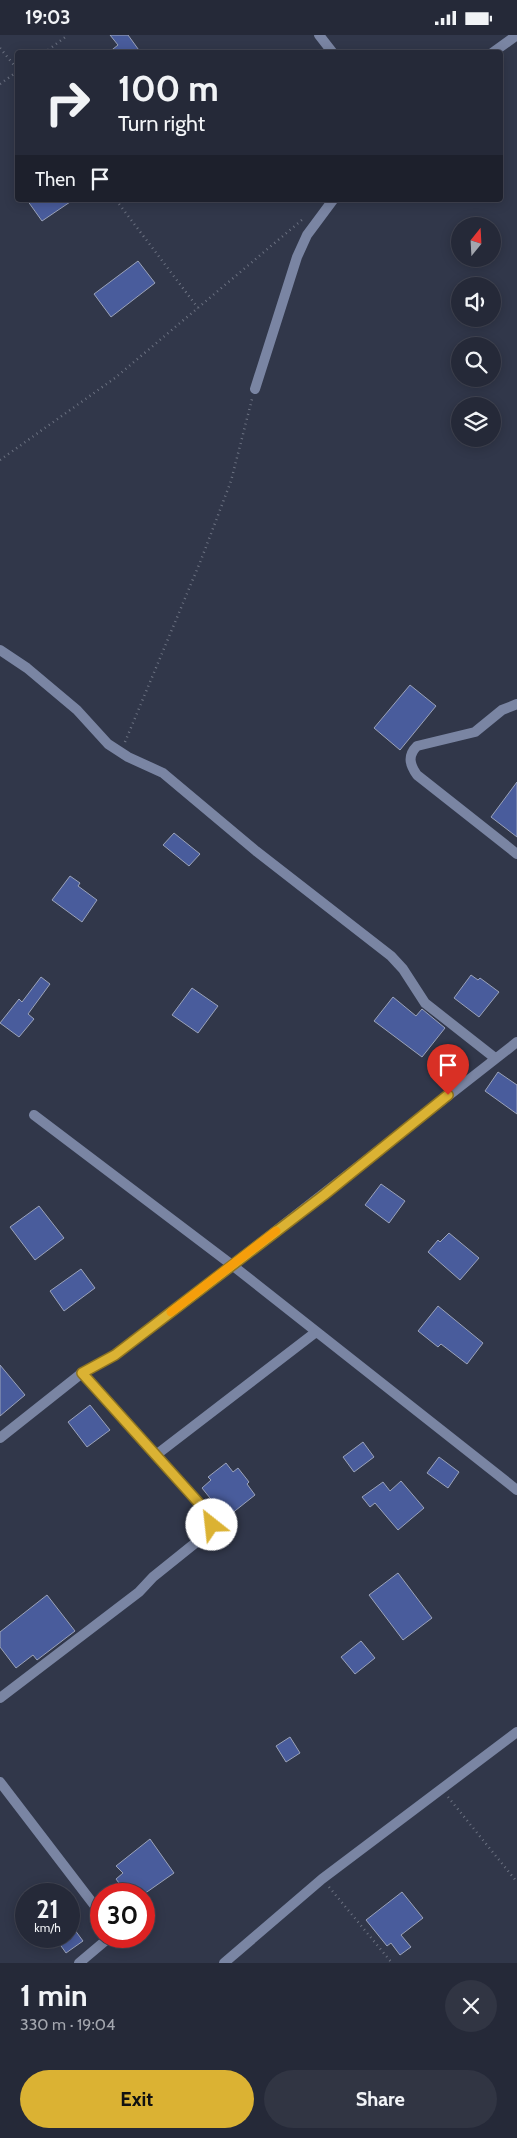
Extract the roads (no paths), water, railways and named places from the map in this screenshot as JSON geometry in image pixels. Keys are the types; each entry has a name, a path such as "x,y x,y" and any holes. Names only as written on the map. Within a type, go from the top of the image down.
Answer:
{"street":[{"path":"319,35 331,50"},
{"path":"496,50 517,35"},
{"path":"255,389 297,257 307,235 332,202"},
{"path":"0,650 27,669 77,710 93,731 108,744 120,753 163,773 256,851 391,956 403,969 425,1003 495,1058"},
{"path":"517,704 502,710 475,732 417,746 412,751 410,759 417,775 517,854"},
{"path":"0,1437 82,1373 115,1355 517,1042"},
{"path":"34,1115 232,1265 517,1490"},
{"path":"156,1455 316,1332"},
{"path":"0,1698 139,1592 153,1577 210,1532 212,1525 211,1517 82,1373"},
{"path":"224,1963 322,1879 517,1731"},
{"path":"0,1782 90,1899"},
{"path":"79,1963 97,1948"}]}
